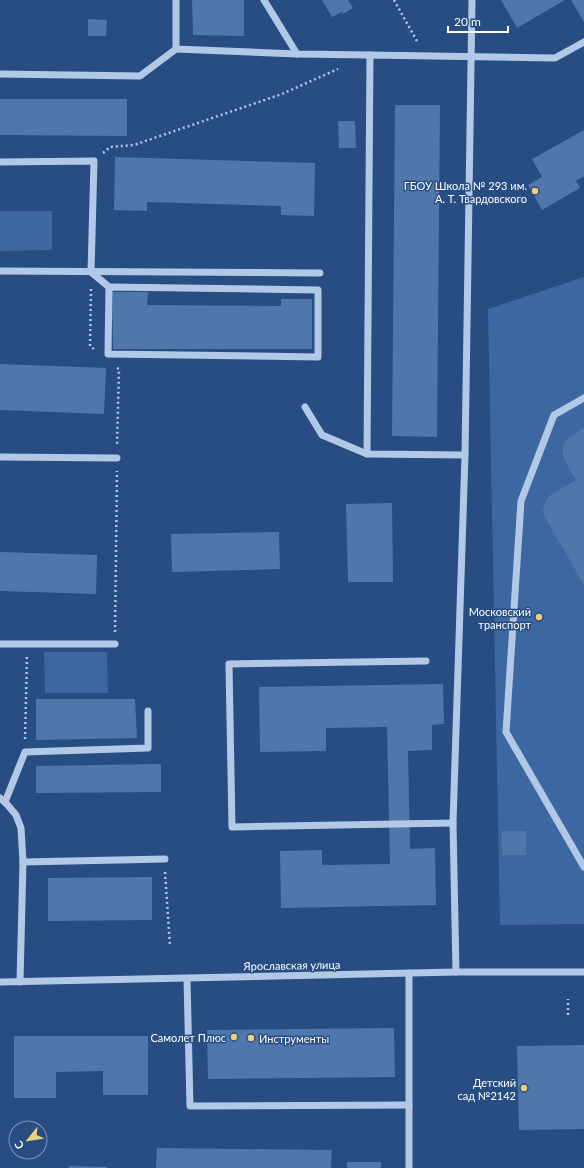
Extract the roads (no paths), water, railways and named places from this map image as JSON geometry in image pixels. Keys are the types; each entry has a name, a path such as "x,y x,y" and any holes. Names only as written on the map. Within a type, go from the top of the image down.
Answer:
{"street":[{"path":"176,0 176,49"},
{"path":"264,0 297,54"},
{"path":"456,972 454,823 465,455 472,0"},
{"path":"0,74 140,76 176,49 297,54 555,58 584,42"},
{"path":"367,454 370,55"},
{"path":"0,162 94,161 91,272 109,288 318,290 318,357 108,354 109,288"},
{"path":"0,271 320,273"},
{"path":"584,398 554,415 521,501 506,732 584,867"},
{"path":"305,407 322,435 367,454 465,455"},
{"path":"0,457 117,458"},
{"path":"0,644 115,644"},
{"path":"426,661 229,664 232,827 454,823"},
{"path":"20,982 23,862 22,828 16,815 3,800 25,752 148,748 148,711"},
{"path":"23,862 165,859"},
{"name":"Ярославская улица","path":"0,982 456,972 584,972"},
{"path":"409,973 409,1168"},
{"path":"187,979 190,1106 409,1105"}],"place":[{"name":"ГБОУ Школа № 293 им. А. Т. Твардовского","path":"535,191"},
{"name":"Московский транспорт","path":"539,617"},
{"name":"Самолет Плюс","path":"234,1037"},
{"name":"Инструменты","path":"251,1038"},
{"name":"Детский сад №2142","path":"524,1088"}]}
